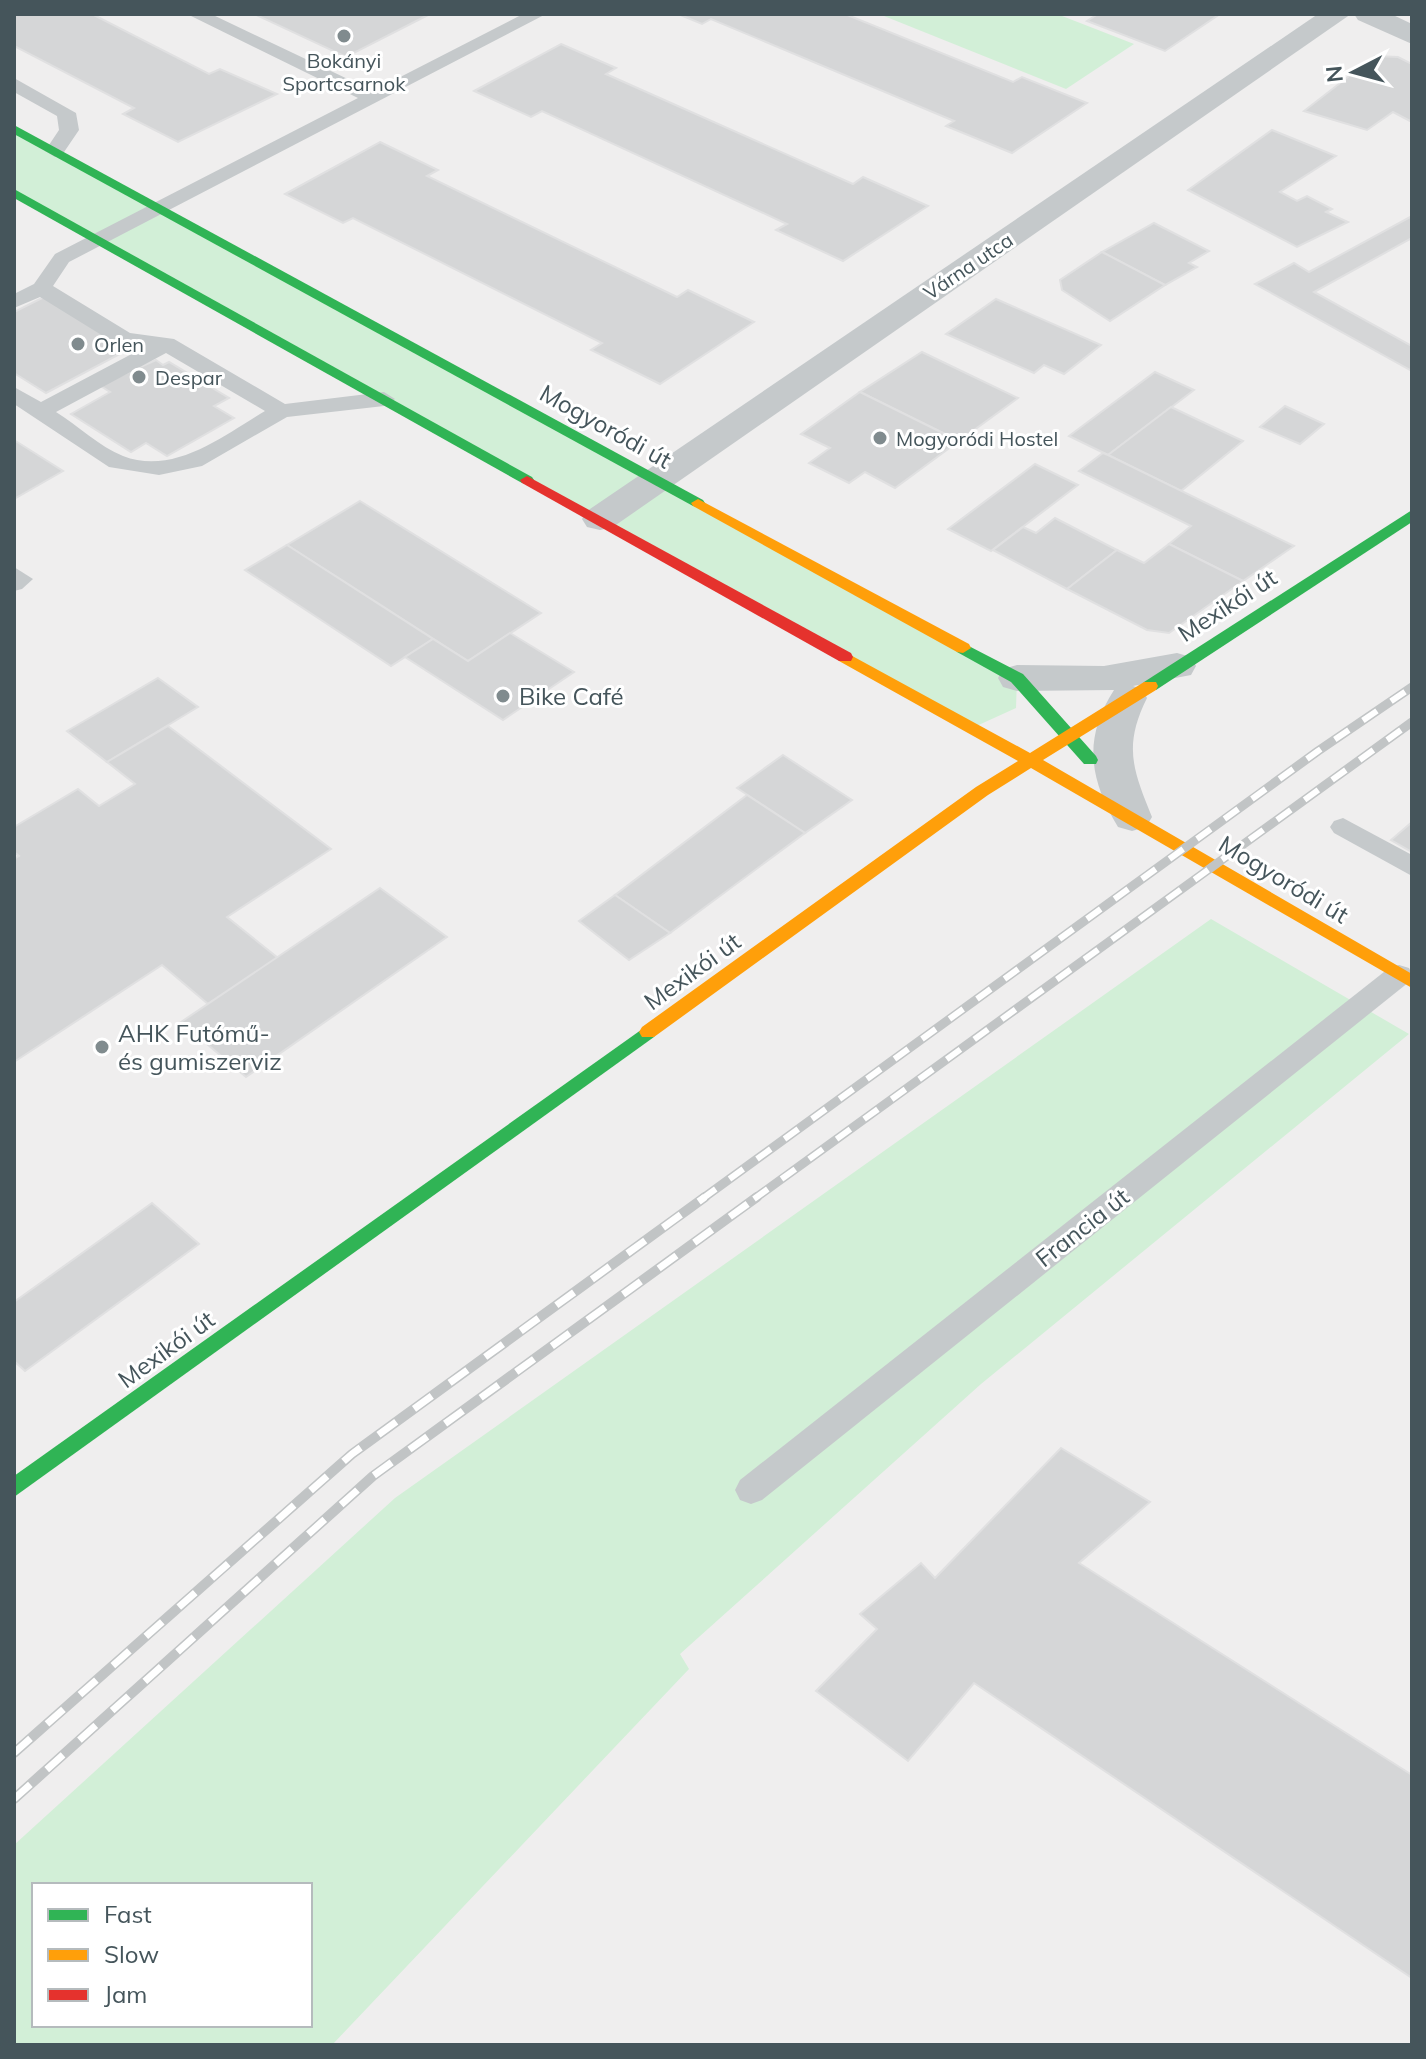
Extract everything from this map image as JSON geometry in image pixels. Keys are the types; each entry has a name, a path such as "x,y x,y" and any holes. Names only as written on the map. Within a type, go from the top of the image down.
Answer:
{"street":[{"name":"Várna utca","path":"600,519 654,479 1337,14"},
{"path":"1368,14 1412,35"},
{"name":"Mogyoródi út","path":"14,129 1017,678 1073,737 1132,817"},
{"name":"Mogyoródi út","path":"14,193 1408,974"},
{"name":"Mexikói út","path":"14,1488 982,791 1073,737 1128,698 1412,515"},
{"path":"1017,678 1104,679 1177,666"},
{"path":"1128,698 1112,724 1111,761 1132,817"}],"lane":[{"path":"196,14 373,98"},
{"path":"14,302 41,288 62,258 96,239 537,14"},
{"path":"14,84 66,113 69,130 55,151"},
{"path":"41,288 124,339 166,344 281,411"},
{"path":"40,411 97,374 166,344"},
{"path":"14,394 117,462 159,468 194,461 281,411 384,399"},
{"path":"14,574 21,579 14,584"},
{"path":"1343,827 1412,867"},
{"name":"Francia út","path":"751,1490 1408,974"}],"green space":[{"path":"879,14 1057,14 1134,44 1066,89"},
{"path":"14,129 1017,678 1016,708 972,728 14,194"},
{"path":"1211,919 1409,1034 981,1384 680,1654 689,1669 332,2045 14,2045 14,1845 395,1498"}],"building":[{"path":"14,14 92,14 209,74 220,69 277,94 178,142 123,114 134,108 14,46"},
{"name":"Bokányi Sportcsarnok","path":"254,14 430,14 346,57"},
{"path":"678,14 845,14 1013,82 1022,77 1087,103 1012,153 946,126 954,121 711,19 702,24"},
{"path":"1098,14 1220,14 1165,51 1087,21"},
{"path":"561,44 616,68 606,74 853,184 863,177 928,206 843,261 776,230 787,224 542,111 531,117 474,91"},
{"path":"1375,56 1398,57 1412,64 1412,122 1393,112 1367,130 1304,111"},
{"path":"1272,130 1336,156 1280,192 1297,201 1307,196 1332,209 1326,212 1348,222 1297,247 1188,190"},
{"path":"380,142 438,170 427,176 677,297 688,290 754,322 660,384 591,350 602,343 353,218 343,223 285,194"},
{"path":"1412,216 1412,238 1314,292 1412,346 1412,371 1255,284 1294,263 1309,272"},
{"path":"1154,223 1209,251 1189,263 1197,267 1165,285 1102,252"},
{"path":"1102,252 1165,285 1110,321 1062,290 1060,280"},
{"path":"48,295 133,347 46,393 14,373 14,312"},
{"path":"996,299 1101,345 1064,374 1044,365 1034,373 946,334"},
{"path":"922,352 1018,398 959,441 860,392"},
{"path":"156,360 163,365 169,362 229,398 214,406 234,418 167,456 146,443 131,452 71,414 110,392 99,385"},
{"path":"1155,372 1194,390 1108,455 1069,436"},
{"name":"Mogyoródi Hostel","path":"860,392 959,441 895,488 865,472 849,483 809,463 830,448 801,434"},
{"path":"1285,406 1324,424 1300,444 1260,427"},
{"path":"1171,407 1243,441 1181,491 1108,455"},
{"path":"14,440 63,471 14,499"},
{"path":"1103,453 1294,546 1243,581 1169,544 1191,526 1079,471"},
{"path":"1035,464 1078,485 991,551 948,529"},
{"path":"360,501 541,613 468,661 287,545"},
{"path":"1055,518 1117,550 1067,589 993,550 1023,527 1036,533"},
{"path":"1169,544 1243,581 1169,633 1147,630 1067,589 1117,550 1144,563"},
{"path":"287,545 433,639 391,666 245,570"},
{"name":"Bike Café","path":"510,633 574,672 503,720 405,657 433,639 468,661"},
{"path":"158,678 198,707 107,762 67,731"},
{"path":"168,726 331,849 227,917 278,958 208,1004 162,965 14,1062 14,859 19,856 14,852 14,827 78,789 99,806 135,784 107,762"},
{"path":"783,755 852,800 805,833 737,788"},
{"path":"747,795 805,833 670,933 615,895"},
{"path":"1412,822 1412,852 1391,840"},
{"path":"380,888 447,937 246,1077 181,1022"},
{"path":"615,895 670,933 629,960 579,921"},
{"path":"152,1203 199,1244 25,1371 14,1361 14,1302"},
{"path":"1061,1448 1150,1502 1079,1563 1412,1775 1412,1978 974,1683 908,1761 816,1691 877,1629 860,1614 921,1563 935,1578"}],"railway":[{"path":"702,1199 1318,751 1412,687"},
{"path":"754,1199 1412,722"},
{"path":"14,1753 352,1454 705,1197"},
{"path":"14,1799 373,1476 757,1197"}],"traffic: fast":[{"path":"14,129 698,503"},
{"path":"14,193 527,480"},
{"path":"1150,686 1412,515"},
{"path":"963,648 1017,678 1090,760"},
{"path":"14,1488 648,1032"}],"traffic: slow":[{"path":"698,503 963,648"},
{"path":"845,657 1132,817 1412,982"},
{"path":"648,1032 982,791 1150,686"}],"traffic: jam":[{"path":"527,480 845,657"}],"place":[{"name":"Bokányi Sportcsarnok","path":"344,36"},
{"name":"Orlen","path":"78,344"},
{"name":"Despar","path":"139,377"},
{"name":"Mogyoródi Hostel","path":"880,438"},
{"name":"Bike Café","path":"503,696"},
{"name":"AHK Futómű- és gumiszerviz","path":"102,1047"}]}
